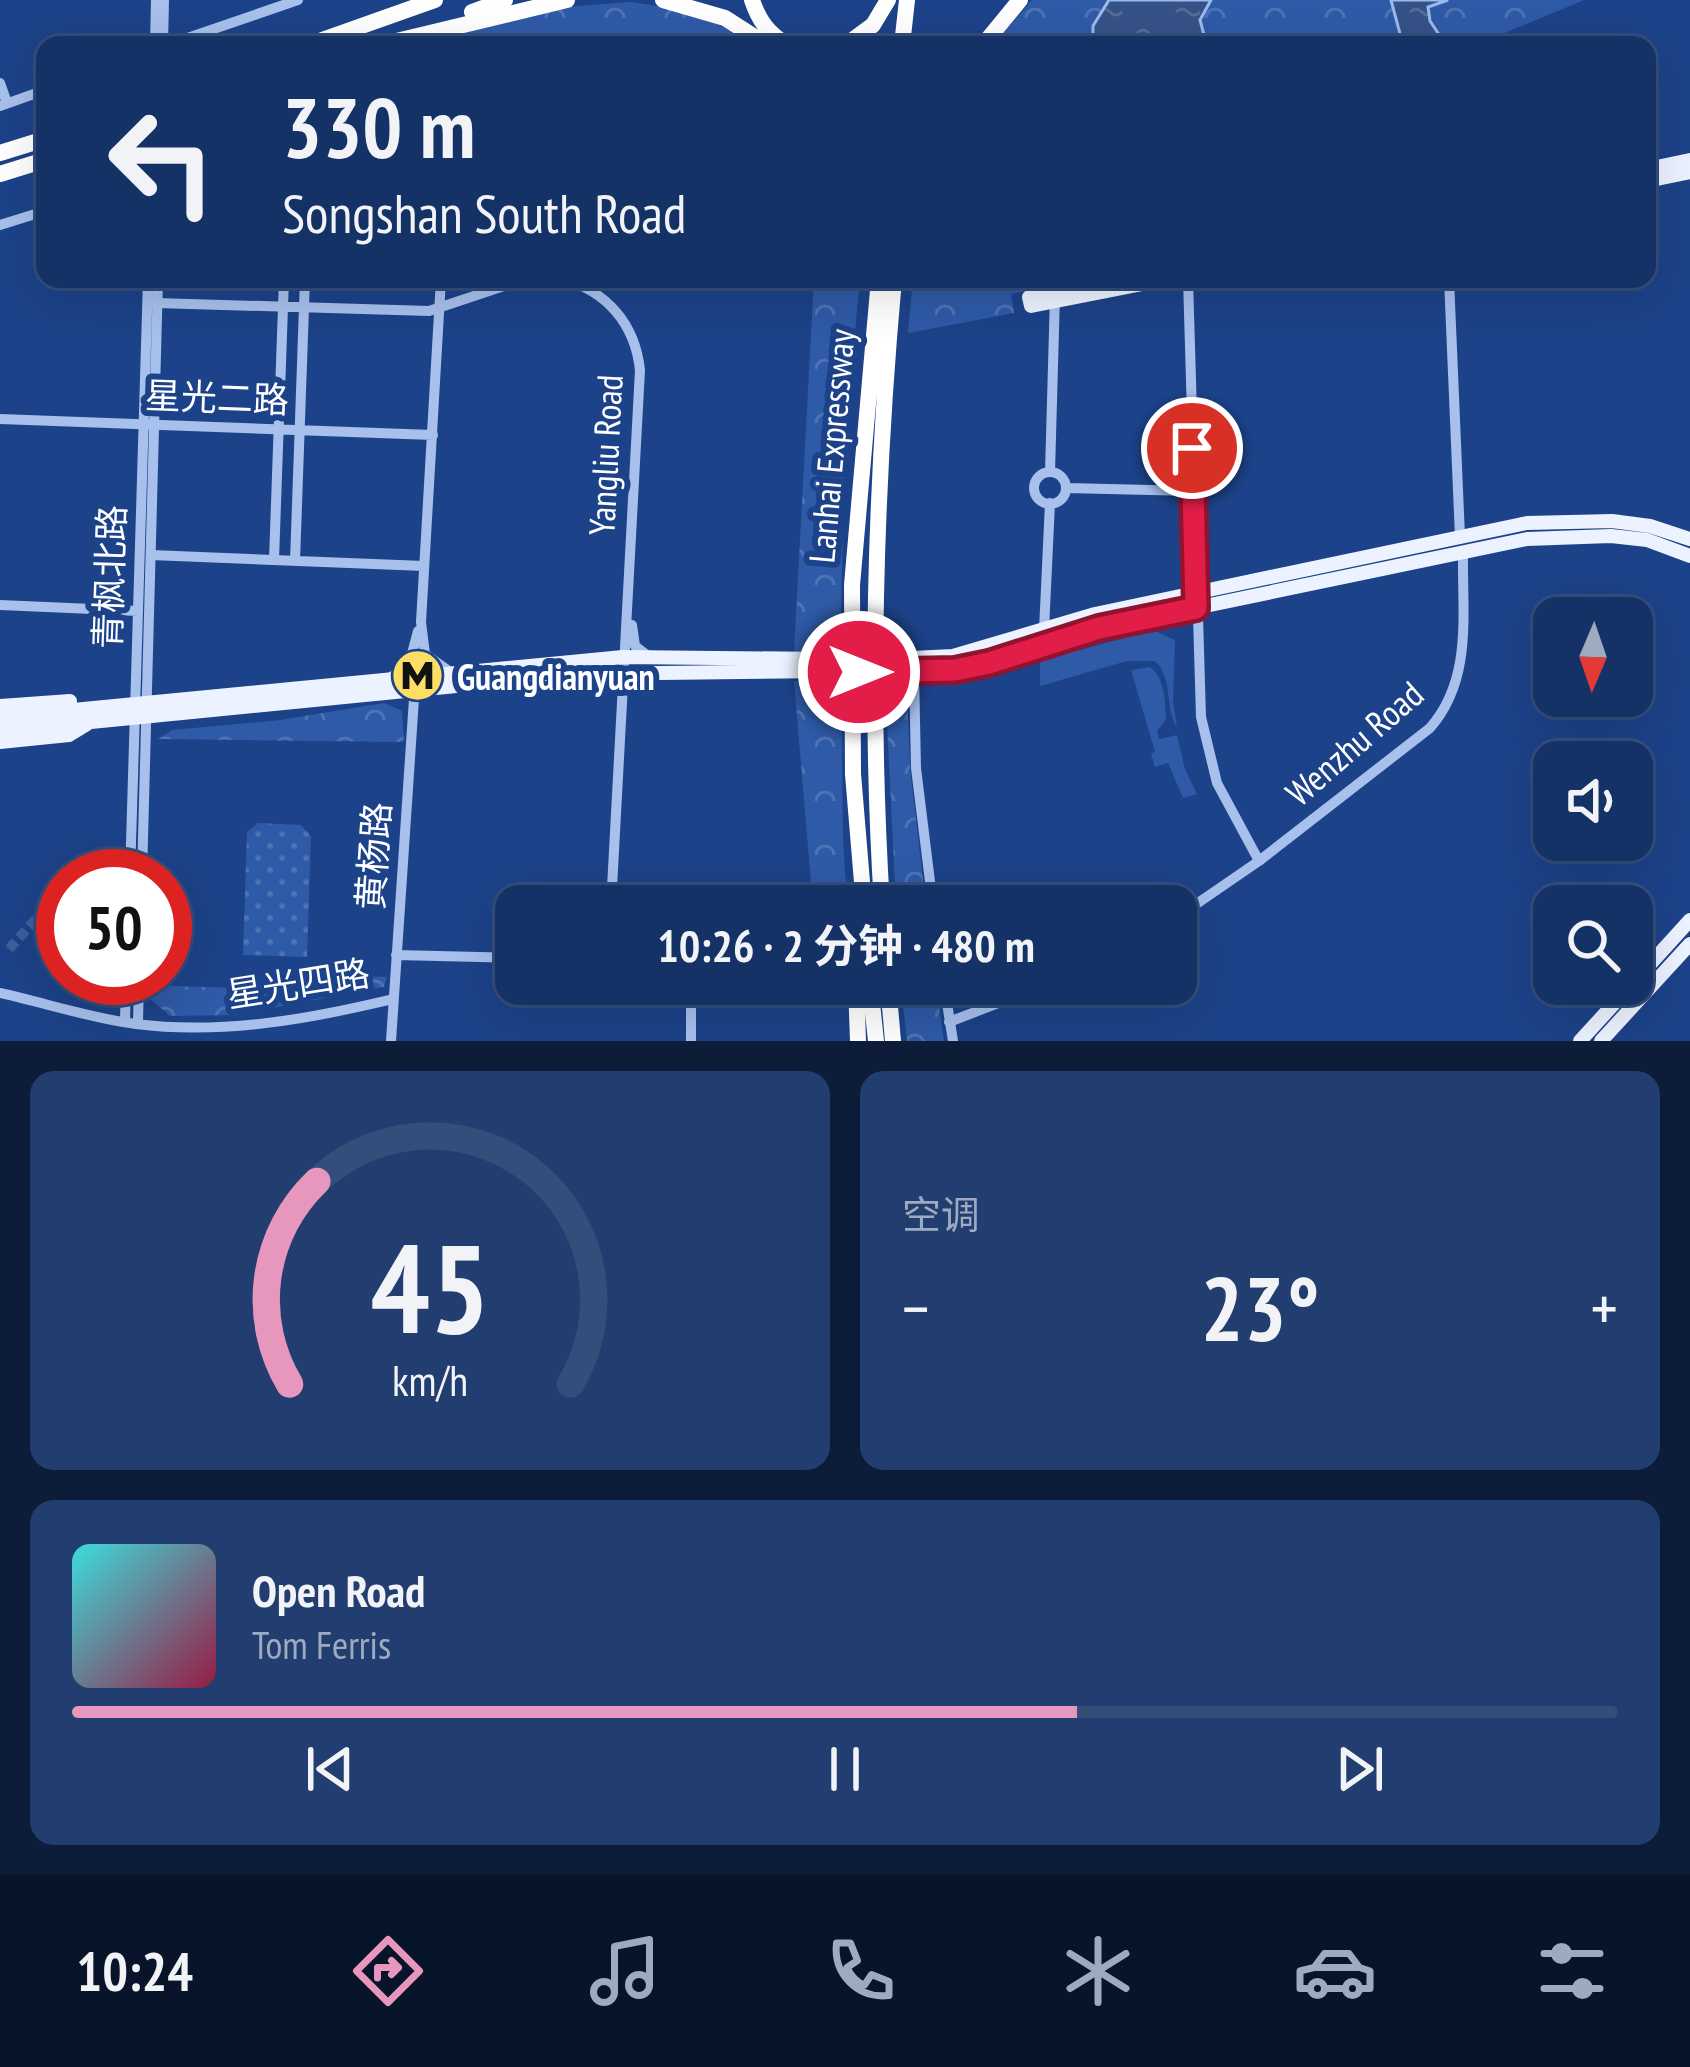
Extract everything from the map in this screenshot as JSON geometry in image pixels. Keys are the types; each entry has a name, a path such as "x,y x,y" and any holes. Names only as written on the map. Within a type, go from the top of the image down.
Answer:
{"highway":[{"path":"378,20 424,0"},
{"path":"333,36 436,0"},
{"path":"407,36 505,0"},
{"path":"419,36 567,0"},
{"path":"663,0 725,18 753,36"},
{"path":"752,0 773,36"},
{"path":"859,36 873,26 888,0"},
{"path":"904,36 911,0"},
{"path":"911,0 913,36"},
{"path":"990,36 1020,0"},
{"path":"0,152 36,142"},
{"path":"0,174 36,163"},
{"path":"852,585 853,435 866,288"},
{"name":"Lanhai Expressway","path":"862,885 853,774 852,585 878,288"},
{"name":"Lanhai Expressway","path":"881,885 874,774 874,603 885,384 896,288"},
{"path":"852,885 853,774"},
{"path":"857,1005 858,1041"},
{"path":"873,1005 876,1041"},
{"path":"890,1005 893,1041"}],"main road":[{"path":"1656,167 1690,160"},
{"path":"1656,179 1690,172"},
{"path":"1055,296 1084,288"},
{"path":"1030,301 1108,288"},
{"path":"1461,545 1527,523 1572,520 1650,526 1690,539"},
{"path":"891,666 914,672 989,663 1196,601 1461,545 1572,534 1647,541 1690,556"},
{"path":"0,731 88,723 141,710 449,671 646,663 891,666 953,656 1095,614 1196,601"},
{"path":"0,717 98,707 141,710 415,692 623,664"},
{"path":"0,706 76,700 98,707"},
{"path":"0,742 69,735 88,723"},
{"path":"1653,961 1690,920"},
{"path":"1600,1041 1690,944"},
{"path":"1580,1041 1613,1005"}],"street":[{"path":"189,36 298,0"},
{"path":"160,3 162,36"},
{"path":"0,83 2,104 36,93"},
{"path":"0,225 36,214"},
{"name":"青枫北路","path":"150,288 153,300"},
{"name":"青枫北路","path":"142,849 138,610 156,288"},
{"path":"274,560 284,288"},
{"path":"295,561 305,288"},
{"path":"442,288 421,622 425,654 449,671"},
{"path":"441,306 486,288"},
{"path":"153,300 441,306 497,288"},
{"name":"Yangliu Road","path":"587,288 616,310 633,337 639,358 622,730"},
{"name":"Yangliu Road","path":"598,288 620,307 637,335 643,358 631,630 646,663"},
{"path":"1188,288 1196,601 1206,751 1217,783 1259,861"},
{"name":"Wenzhu Road","path":"1197,904 1430,728 1458,682 1461,545 1449,288"},
{"path":"1050,472 1055,296"},
{"name":"星光二路","path":"0,419 433,435"},
{"name":"青枫北路","path":"132,849 151,555 149,425"},
{"path":"1050,472 1060,475 1066,488 1059,500 1049,503 1040,500 1034,485 1050,472"},
{"path":"1066,488 1193,491"},
{"path":"1044,630 1049,503"},
{"path":"151,555 424,566"},
{"path":"0,605 138,610"},
{"path":"391,677 409,664 421,622"},
{"path":"612,885 622,730 630,681 646,663"},
{"path":"914,672 916,768 930,885"},
{"name":"黄杨路","path":"392,1041 416,674"},
{"path":"396,955 495,957"},
{"name":"星光四路","path":"0,993 131,1023 234,1026 340,1012 393,999"},
{"path":"129,1005 131,1023"},
{"path":"131,1023 134,1005"},
{"path":"691,1005 692,1041"},
{"path":"947,1005 952,1041"},
{"path":"949,1022 993,1005"}],"green space":[{"path":"1032,0 1584,0 1497,36 1001,36"},
{"path":"630,2 697,16 742,36 452,36 551,8"},
{"path":"814,288 859,288 845,436 840,652 794,652"},
{"path":"912,288 1040,288 1011,294 1014,313 908,333"},
{"path":"1153,630 1175,640 1177,727 1165,676 1155,661 1127,661 1040,686 1040,661"},
{"path":"1150,667 1159,677 1164,698 1166,719 1157,731 1159,739 1177,735 1197,794 1183,798 1168,763 1155,767 1151,754 1155,752 1131,670"},
{"path":"794,681 841,681 846,885 811,885"},
{"path":"885,682 902,682 907,690 910,768 924,885 895,885"},
{"path":"384,703 402,711 404,742 158,739 172,730 280,720"},
{"path":"258,823 301,825 311,836 307,957 243,955 247,832"},
{"path":"238,973 387,977 384,987 235,1015 170,1016 157,1005 192,1005 192,987 236,988"},
{"path":"903,1005 939,1005 944,1041 907,1041"}],"water":[{"path":"1109,0 1211,0 1200,20 1204,36 1093,36 1093,26"},
{"path":"1391,0 1448,0 1428,7 1440,36 1401,36"}],"tunnel":[{"path":"9,949 36,919"}],"place":[{"name":"Guangdianyuan","path":"418,676"}],"route":[{"path":"859,672 955,670 1099,628 1196,608 1192,448"}]}
